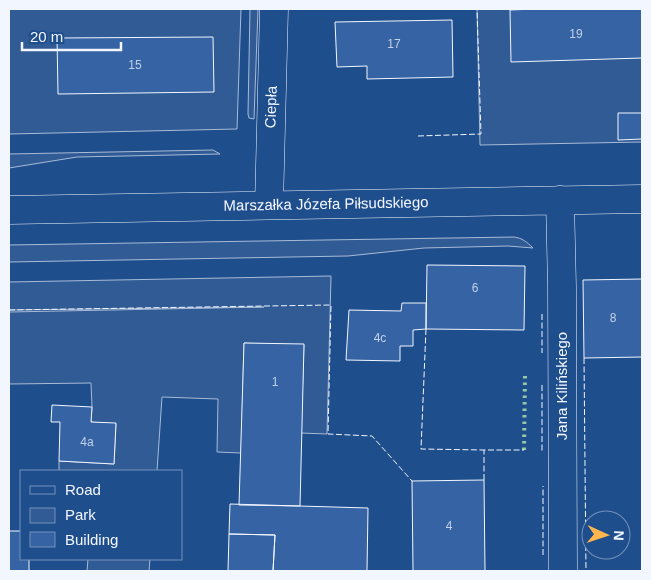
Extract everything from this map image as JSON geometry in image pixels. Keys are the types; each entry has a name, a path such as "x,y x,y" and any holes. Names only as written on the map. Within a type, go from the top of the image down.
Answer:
{"street":[{"name":"Ciepła","path":"269,205 274,9"},
{"name":"Marszałka Józefa Piłsudskiego","path":"9,210 642,199"},
{"name":"Jana Kilińskiego","path":"560,200 563,571"}],"green space":[{"path":"9,9 241,9 237,129 9,134"},
{"path":"250,9 258,9 254,119 249,118 248,114"},
{"path":"477,9 642,9 642,142 480,145"},
{"path":"213,150 220,154 77,157 9,168 9,154"},
{"path":"520,238 533,248 508,246 424,248 348,256 9,262 9,245"},
{"path":"331,276 327,434 301,433 304,345 244,343 241,453 217,452 218,399 162,397 157,470 59,470 59,461 114,464 116,424 91,422 91,383 9,384 9,312 264,307 9,310 9,282"},
{"path":"88,560 150,560 149,571 87,571"}],"building":[{"path":"642,9 642,58 511,62 510,10"},
{"path":"452,20 453,77 367,79 367,66 337,67 335,22"},
{"path":"213,37 214,92 58,94 57,38"},
{"path":"618,113 642,113 642,139 618,140"},
{"path":"427,265 525,266 524,330 426,329"},
{"path":"642,279 642,357 584,358 583,280"},
{"path":"402,303 426,303 426,329 413,330 413,346 400,346 400,361 346,360 349,310 401,311"},
{"path":"244,343 304,344 300,506 239,505"},
{"path":"52,405 92,407 91,422 116,423 114,464 59,461 60,422 51,422"},
{"path":"484,480 485,571 413,571 412,481"},
{"path":"230,504 368,508 367,571 273,571 275,535 229,534"},
{"path":"9,531 20,531 20,560 29,560 29,571 9,571"},
{"path":"229,534 275,535 273,571 228,571"}],"hedge":[{"path":"524,450 525,376"}],"fence":[{"path":"418,136 481,134 477,9"},
{"path":"9,310 331,305 328,434 372,436 412,481"},
{"path":"542,314 542,353"},
{"path":"426,329 421,449 484,450"},
{"path":"584,358 586,571"},
{"path":"542,385 542,453"},
{"path":"484,480 484,450 524,450"},
{"path":"543,486 543,555"}]}
